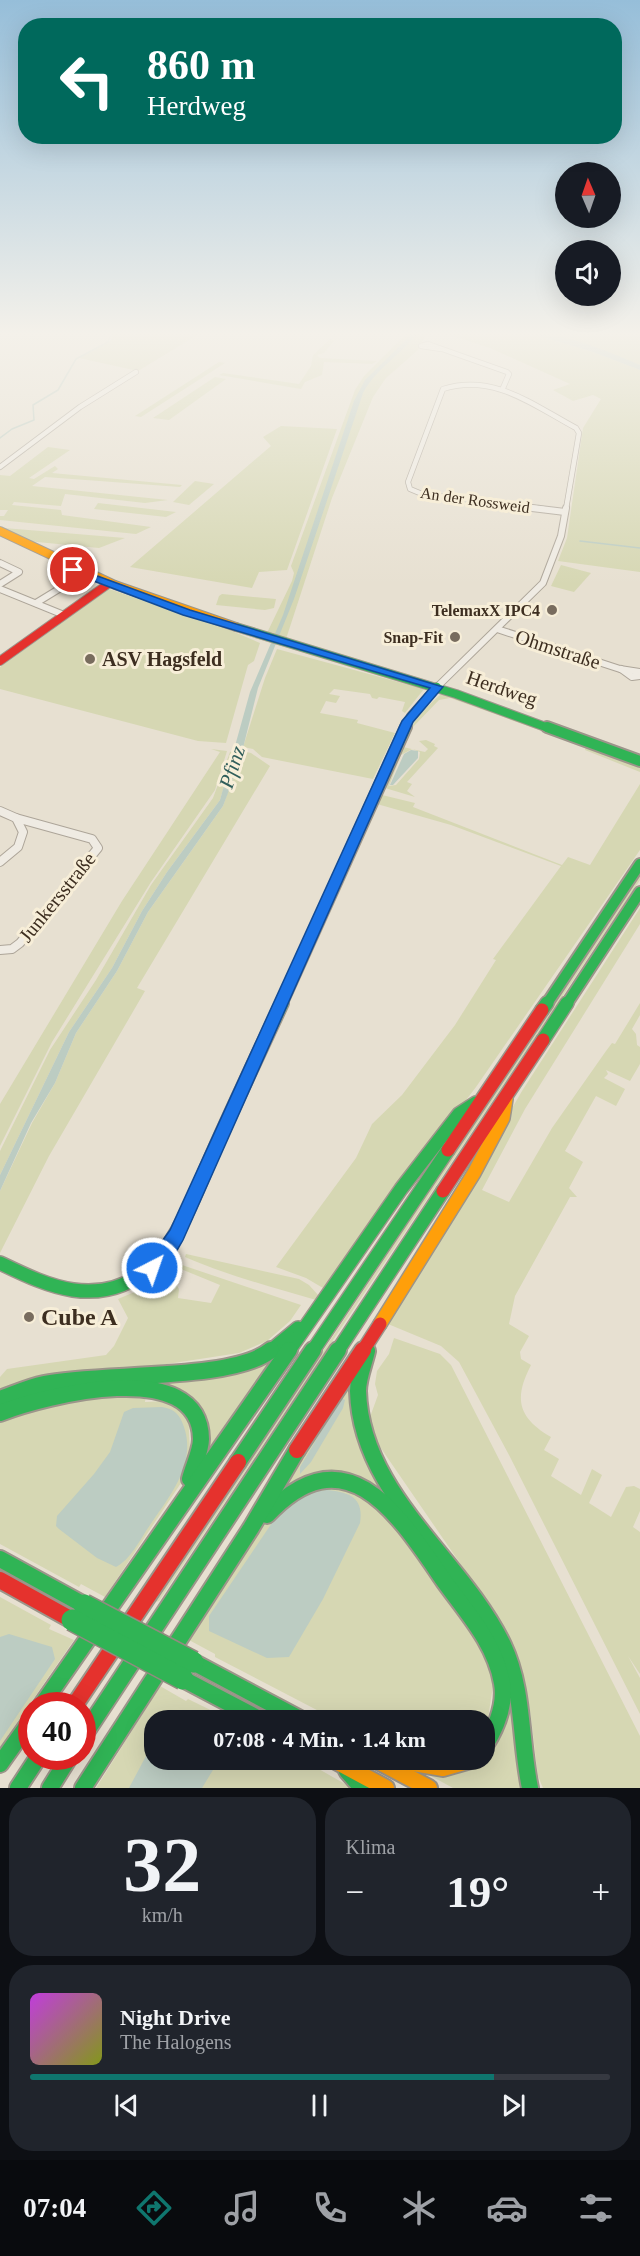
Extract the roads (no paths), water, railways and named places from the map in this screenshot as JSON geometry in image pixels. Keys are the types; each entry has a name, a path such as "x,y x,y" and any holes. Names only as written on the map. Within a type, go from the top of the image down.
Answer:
{"main road":[{"name":"Herdweg","path":"0,531 64,566 108,584 186,612 437,687 535,720 640,761"},
{"path":"0,661 108,584"},
{"path":"0,1263 65,1290 91,1292 133,1280 152,1268 166,1253 257,1059 398,742 411,716 437,687"},
{"path":"83,1692 640,864"},
{"path":"96,1717 640,892"},
{"path":"83,1788 251,1528 318,1415 375,1332 482,1159 503,1118 507,1094"},
{"path":"51,1692 423,1159 459,1114 482,1099"},
{"path":"0,1399 23,1389 44,1384 238,1365 265,1355 312,1320"},
{"path":"375,1332 363,1360 357,1386 358,1416 364,1435 383,1474 502,1642 518,1691 524,1764 530,1788"},
{"path":"0,1413 25,1401 51,1395 143,1388 168,1392 186,1403 201,1431 201,1454 196,1470 150,1548"},
{"path":"251,1528 264,1519 287,1495 317,1481 348,1482 369,1490 384,1501 400,1519 473,1621 496,1661 502,1683 502,1708 495,1730"},
{"path":"3,1559 84,1605 283,1710"},
{"path":"0,1580 242,1710"},
{"path":"0,1764 18,1739"},
{"path":"88,1788 113,1742"},
{"path":"18,1788 30,1770"},
{"path":"50,1788 61,1770"},
{"path":"345,1770 362,1788"},
{"path":"354,1770 386,1788"},
{"path":"395,1770 429,1788"}],"street":[{"path":"0,467 66,417"},
{"name":"An der Rossweid","path":"432,417 408,482 409,487 423,494 565,512"},
{"path":"437,687 543,583 561,536 579,431 555,417"},
{"path":"0,563 19,572 0,584"},
{"path":"36,603 72,581 67,578"},
{"path":"0,589 64,615"},
{"name":"Ohmstraße","path":"497,629 620,669 640,672"},
{"name":"Ohmstraße","path":"620,669 627,675 640,672"},
{"path":"0,811 16,818 21,825 22,839 18,847 0,862"},
{"name":"Junkersstraße","path":"0,950 12,949 20,943 98,848 92,839 16,818"}],"water":[{"name":"Pfinz","path":"349,417 355,417 294,599 258,688 239,764 223,806 148,912 117,971 76,1033 55,1083 31,1123 0,1191 0,1175 69,1032 112,968 142,911 167,872 220,800 250,692 283,615"},
{"path":"411,750 418,751 418,758 393,785 390,785 404,754"},
{"path":"341,1398 345,1400 343,1408 311,1462 300,1474 300,1467"},
{"path":"162,1407 176,1413 184,1427 187,1455 184,1468 172,1493 134,1549 126,1560 116,1567 97,1558 59,1529 56,1526 57,1516 110,1452 124,1412 133,1408"},
{"path":"326,1490 342,1492 353,1498 360,1507 360,1523 323,1599 289,1657 267,1658 209,1631 209,1616 282,1508 309,1493"},
{"path":"9,1634 52,1647 55,1659 33,1692 18,1692 18,1714 0,1741 0,1637"},
{"path":"144,1760 144,1770 213,1770 202,1788 129,1788"}],"waterway":[{"path":"0,438 12,429 34,420 34,417"},
{"path":"580,541 640,548"}],"place":[{"name":"TelemaxX IPC4","path":"552,610"},
{"name":"Snap-Fit","path":"455,637"},
{"name":"ASV Hagsfeld","path":"90,659"},
{"name":"Cube A","path":"29,1317"}]}
